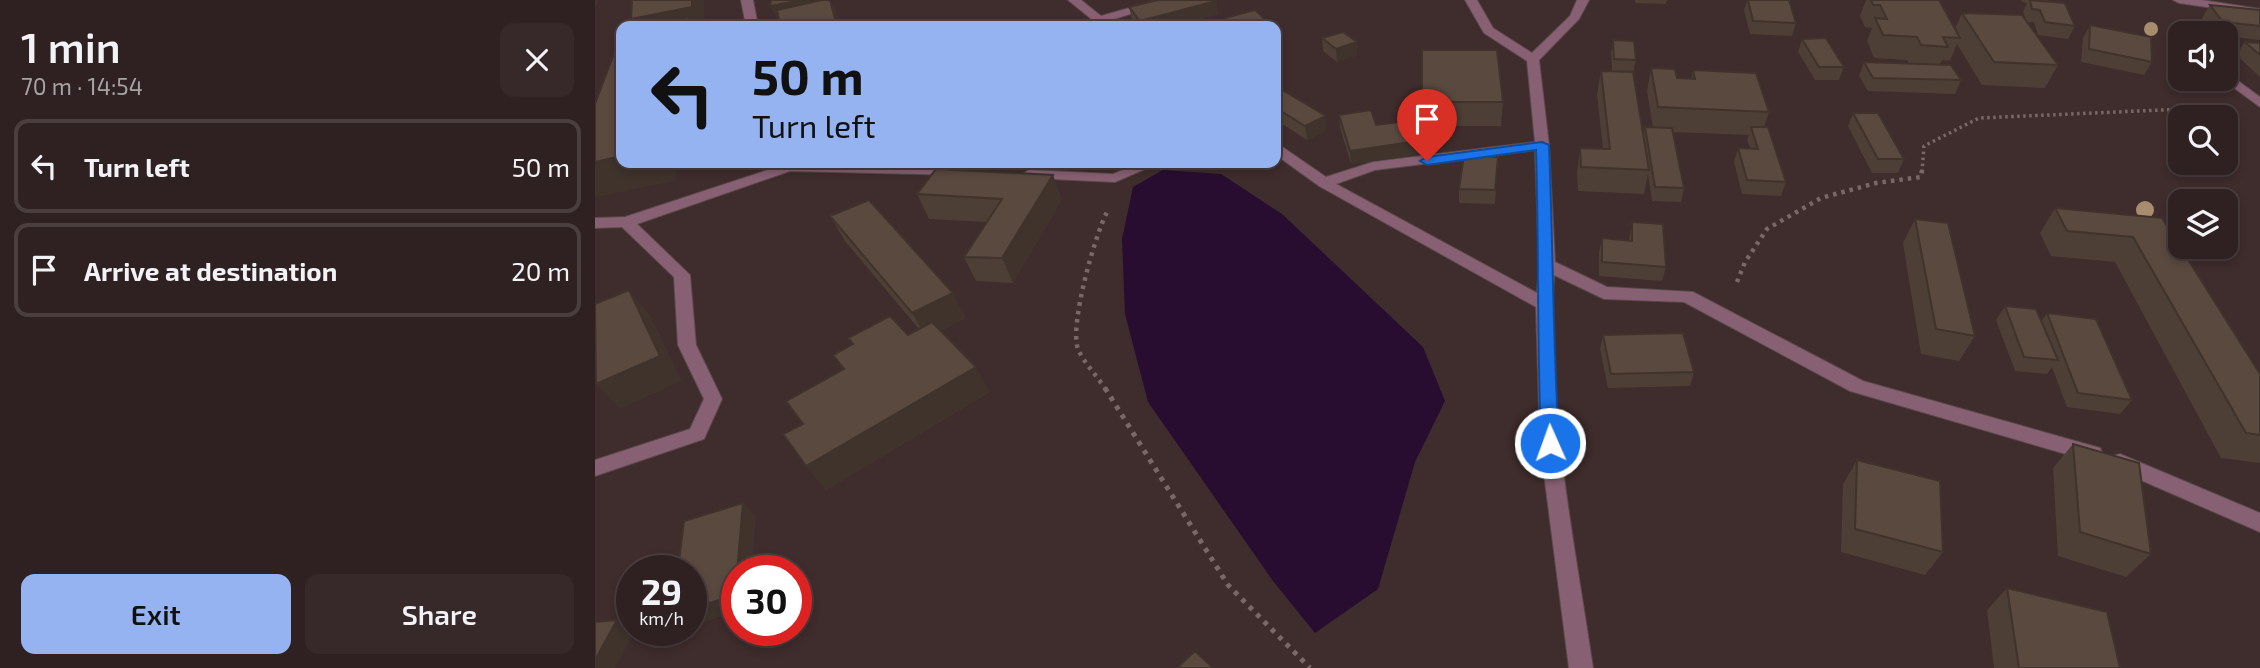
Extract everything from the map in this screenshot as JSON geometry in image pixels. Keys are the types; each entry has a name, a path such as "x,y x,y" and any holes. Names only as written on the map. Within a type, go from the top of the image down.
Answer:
{"street":[{"path":"747,0 751,21"},
{"path":"1074,0 1100,21"},
{"path":"1109,21 1169,0"},
{"path":"1471,0 1488,30 1533,59"},
{"path":"1533,59 1575,17 1583,0"},
{"path":"2179,0 2260,12"},
{"path":"1533,59 1542,145 1547,265 1544,304 1550,443 1581,668"},
{"path":"2238,86 2260,103"},
{"path":"1324,183 1373,166 1542,145"},
{"path":"1281,153 1324,183 1544,304"},
{"path":"595,223 626,222 779,168"},
{"path":"871,168 982,172"},
{"path":"1008,173 1115,178 1140,168"},
{"path":"595,468 697,434 713,399 687,345 683,275 626,222"},
{"path":"1547,265 1604,293 1687,296 1857,386 2116,460 2260,523"}],"path":[{"path":"1687,296 1733,292 1745,262 1766,229 1821,198 1875,183 1921,177 1924,146 1979,118 2168,109"},
{"path":"1115,178 1113,201 1097,232 1081,289 1077,348 1117,405 1155,472 1228,585 1310,668"}],"shaded area":[{"path":"1163,170 1221,174 1282,214 1423,347 1445,401 1415,462 1378,589 1315,633 1273,581 1148,402 1125,314 1122,239 1133,187"}],"building":[{"path":"632,0 692,0 692,7 631,19"},
{"path":"771,0 803,0 770,6"},
{"path":"830,0 836,21 779,21 777,10"},
{"path":"1158,0 1216,1 1140,21 1129,7"},
{"path":"1748,0 1789,0 1796,23 1753,21"},
{"path":"1871,0 1939,0 1960,38 1943,37 1948,47 1921,45 1917,37 1883,35 1875,18 1887,19 1880,5 1873,5"},
{"path":"2030,0 2065,3 2075,26 2045,22 2040,10 2032,9"},
{"path":"2210,5 2260,10 2260,26 2222,21"},
{"path":"1255,10 1267,21 1228,21 1225,18"},
{"path":"1962,13 2022,15 2058,65 1994,62"},
{"path":"690,17 689,21 664,21"},
{"path":"2090,25 2151,37 2152,62 2089,49"},
{"path":"1343,32 1357,42 1336,49 1322,38"},
{"path":"1826,38 1844,67 1819,67 1802,39"},
{"path":"1613,40 1634,41 1636,60 1614,59"},
{"path":"2245,42 2260,43 2260,55"},
{"path":"616,48 616,157 595,162 595,104"},
{"path":"1422,50 1497,50 1503,102 1422,102"},
{"path":"1864,62 1951,65 1961,80 1873,78"},
{"path":"1651,68 1675,69 1677,78 1695,79 1693,70 1756,73 1769,112 1658,107"},
{"path":"1601,71 1633,72 1649,170 1581,167 1580,148 1610,149"},
{"path":"1281,89 1326,116 1305,126 1281,111"},
{"path":"1371,110 1376,125 1409,121 1418,141 1350,151 1339,115"},
{"path":"1853,113 1878,113 1904,159 1878,159"},
{"path":"1645,127 1672,128 1684,188 1655,187"},
{"path":"1751,127 1768,127 1786,182 1747,180 1738,148 1758,149"},
{"path":"1464,155 1498,157 1495,190 1459,189"},
{"path":"936,169 1053,175 1002,258 964,257 1002,199 917,194"},
{"path":"869,200 953,293 912,313 830,216"},
{"path":"2055,208 2162,218 2168,228 2168,259 2188,259 2260,374 2260,435 2246,433 2133,237 2067,231"},
{"path":"1915,219 1948,223 1975,336 1936,329"},
{"path":"1632,222 1663,224 1666,267 1602,262 1602,238 1632,241"},
{"path":"629,290 660,356 596,384 595,304"},
{"path":"2005,306 2036,309 2058,360 2024,357"},
{"path":"2047,313 2096,319 2132,400 2078,393"},
{"path":"890,316 908,335 932,322 976,367 806,466 783,434 803,424 786,401 844,369 833,355 853,344 848,338"},
{"path":"1683,333 1694,372 1611,374 1603,335"},
{"path":"2073,444 2139,463 2151,554 2080,532"},
{"path":"1857,460 1940,481 1943,552 1855,529"},
{"path":"743,503 738,555 721,555 721,599 707,604 707,555 680,555 684,521"},
{"path":"2007,588 2107,612 2120,668 2019,668"},
{"path":"616,620 595,660 595,622"},
{"path":"1195,651 1213,668 1177,668"}],"route":[{"path":"1427,161 1507,152 1542,145 1547,265 1544,304 1550,443"}]}
